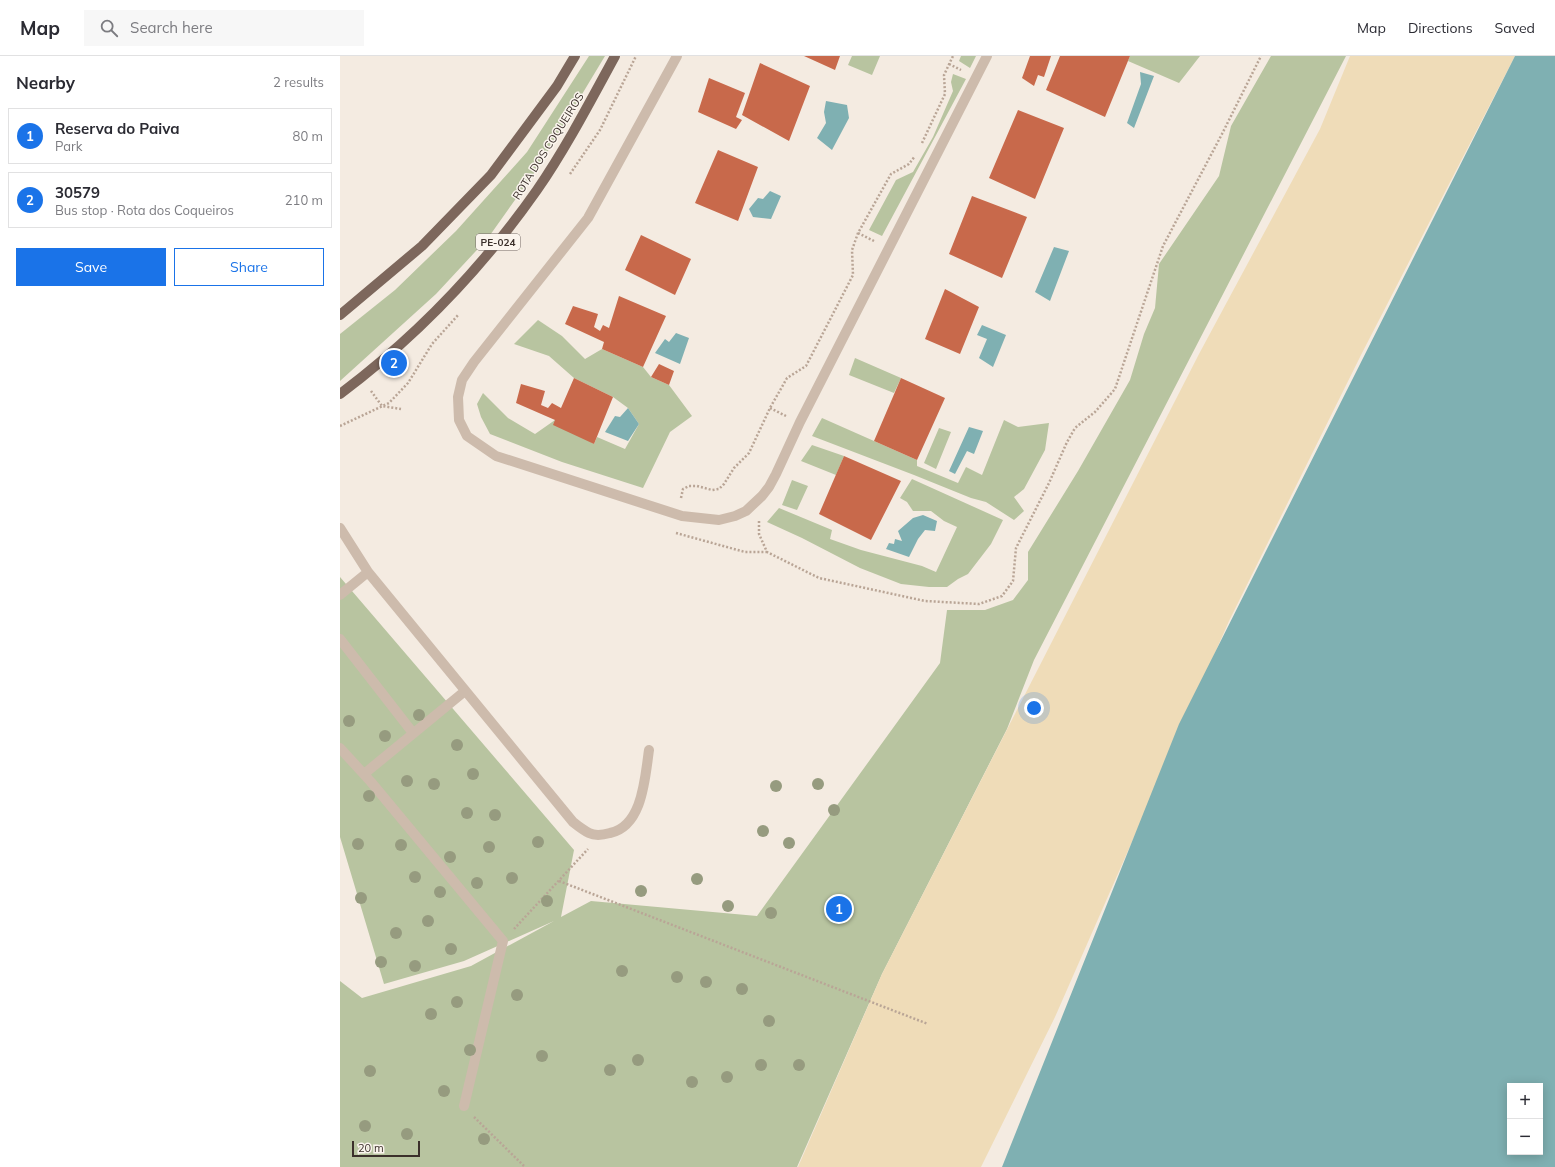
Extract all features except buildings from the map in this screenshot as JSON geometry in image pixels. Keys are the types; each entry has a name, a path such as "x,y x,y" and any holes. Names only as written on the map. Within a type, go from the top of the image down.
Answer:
{"main road":[{"path":"340,315 422,246 491,175 557,86 575,56"},
{"name":"ROTA DOS COQUEIROS","path":"340,394 362,378 416,331 487,256 538,189 584,114 615,56"}],"street":[{"path":"677,56 588,218 474,362 462,380 458,397 459,420 467,436 496,456 682,516 719,520 735,516 746,511 769,487 987,56"},
{"path":"340,528 368,572 573,822 589,833 601,835 617,832 628,822 640,802 649,750"},
{"path":"340,595 368,572"},
{"path":"340,639 413,733"},
{"path":"364,774 465,691"},
{"path":"340,748 364,774 503,941 464,1106"}],"path":[{"path":"919,149 945,94 944,75 952,56"},
{"path":"916,156 909,164 891,174 858,233 852,250 854,275 806,366 787,378 770,408 749,453 734,468 724,484 719,489 712,490 705,490 697,486 689,486 683,489 673,529 676,533 745,552 767,552 819,578 925,601 979,604 1002,596 1013,581 1016,548 1049,483 1067,442 1075,428 1096,412 1115,388 1163,246 1261,56"},
{"path":"362,378 382,406 401,409"},
{"path":"764,516 759,521 759,534 767,552"},
{"path":"503,941 601,835"},
{"path":"559,881 928,1024"},
{"path":"464,1106 525,1167"}],"green space":[{"path":"589,56 605,56 537,169 488,238 436,294 340,381 340,334 395,290 456,231 527,152"},
{"path":"852,56 880,56 872,75 848,65"},
{"path":"961,56 976,56 970,68 959,61"},
{"path":"1130,56 1200,56 1179,83 1128,61"},
{"path":"1271,56 1346,56 1034,660 1007,729 882,974 797,1167 340,1167 340,981 362,998 471,966 554,921 464,961 384,984 340,837 340,577 574,850 561,917 591,901 757,916 940,663 947,610 985,610 1013,600 1028,580 1028,552 1078,471 1130,380 1144,334 1155,308 1159,264 1219,176 1231,126"},
{"path":"953,74 966,79 882,236 869,230 896,180 913,172 933,137 953,91 951,82"},
{"path":"538,320 562,336 585,359 602,349 643,367 651,377 669,385 692,416 670,432 643,488 562,462 490,434 481,417 477,404 483,393 508,418 535,434 555,420 594,444 597,437 625,449 639,424 628,408 613,397 574,378 549,356 514,344"},
{"path":"855,358 901,378 894,393 849,375"},
{"path":"822,418 917,460 917,466 958,483 966,467 982,475 1004,420 1018,427 1049,423 1045,450 1024,489 1014,497 1024,511 1014,520 986,502 971,498 812,436"},
{"path":"939,428 951,432 936,469 924,463"},
{"path":"812,445 844,456 836,475 801,461"},
{"path":"912,479 1003,520 991,544 968,574 947,587 901,584 860,568 767,522 779,508 832,530 830,539 861,550 922,566 936,572 957,527 944,521 931,511 913,511 907,502 900,498"},
{"path":"792,480 808,486 797,510 782,505"}],"sand":[{"path":"1350,56 1515,56 1361,355 1229,621 1055,1017 981,1167 798,1167 882,974 1199,354 1320,129"}],"water":[{"path":"1515,56 1555,56 1555,1167 1002,1167 1179,724"},
{"path":"1140,72 1154,76 1134,128 1127,123 1141,84"},
{"path":"826,101 847,105 849,118 832,150 817,138 826,123 824,112"},
{"path":"770,191 781,196 771,219 753,217 749,209 758,198 763,199"},
{"path":"1054,247 1069,251 1050,301 1035,292"},
{"path":"982,325 1006,335 993,367 979,358 987,339 977,335"},
{"path":"676,333 689,338 680,364 655,353 665,339 669,342"},
{"path":"628,408 639,424 628,441 605,432 615,416 620,417"},
{"path":"969,427 983,431 974,454 967,451 955,474 949,471"},
{"path":"923,515 937,521 935,531 925,530 918,539 909,557 886,549 889,543 894,544 895,539 902,541 898,531 913,518"}],"place":[{"name":"30579","path":"394,363"},
{"name":"Reserva do Paiva","path":"839,909"}]}
